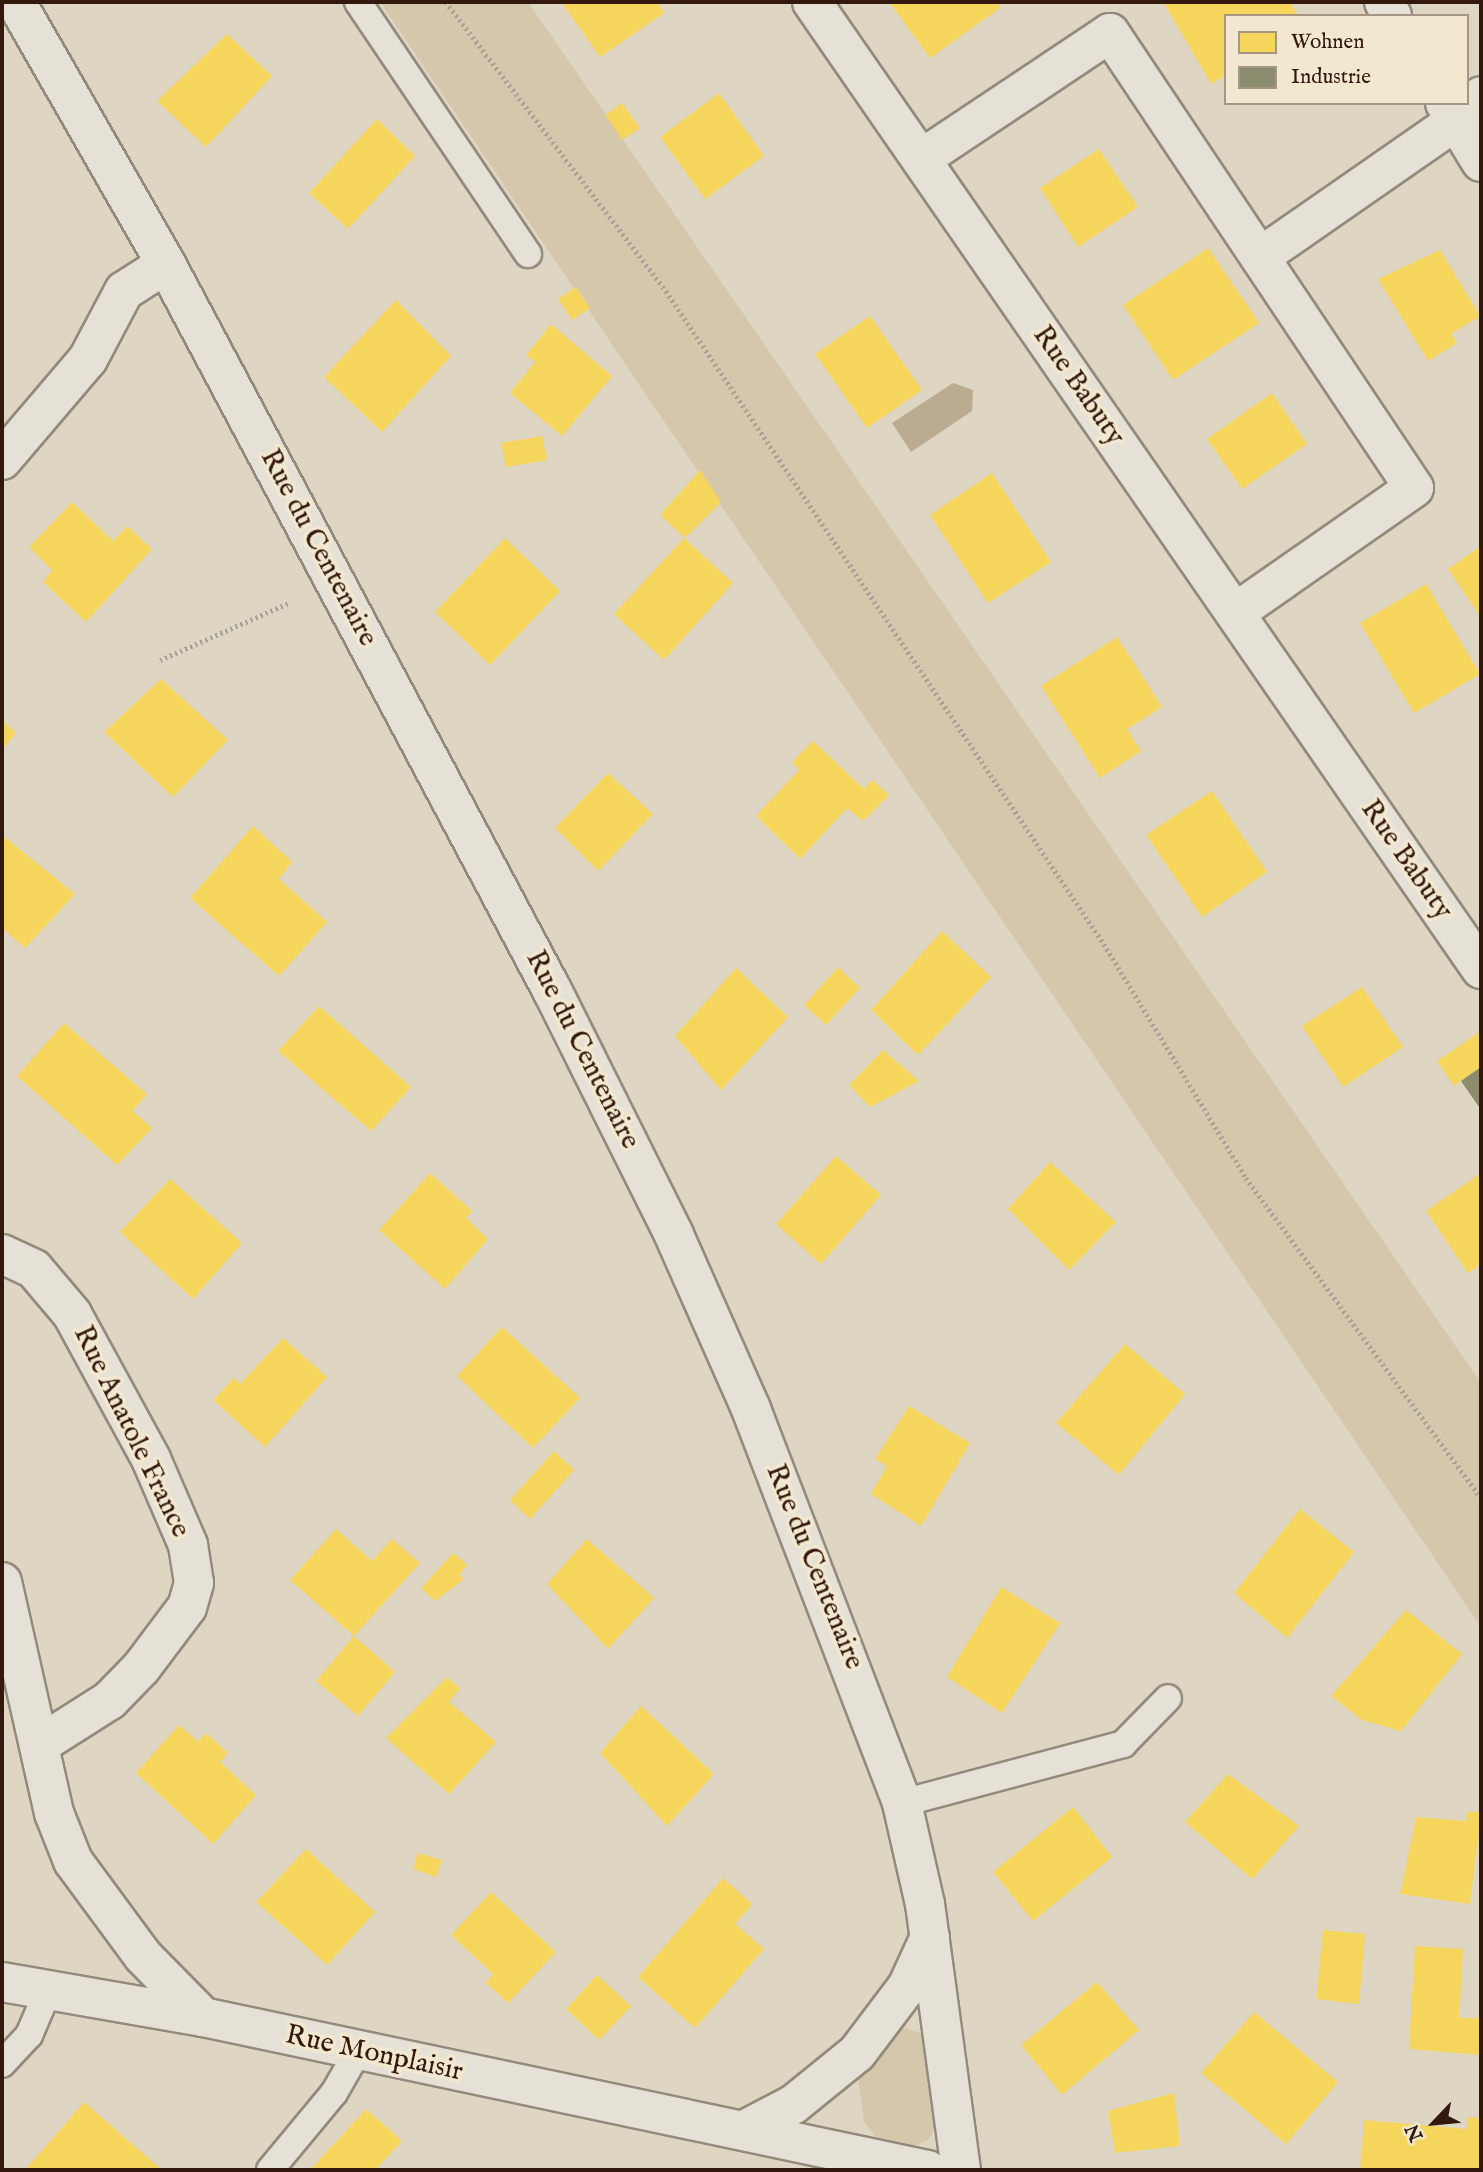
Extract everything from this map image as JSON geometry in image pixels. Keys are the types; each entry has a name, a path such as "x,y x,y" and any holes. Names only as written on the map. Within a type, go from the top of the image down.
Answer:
{"street":[{"name":"Rue du Centenaire","path":"16,2 166,264 336,583 674,1235 808,1547 902,1803 930,1937 961,2170"},
{"name":"Rue Babuty","path":"812,2 1481,969"},
{"path":"921,159 1110,33 1414,488 1236,612"},
{"path":"1260,257 1461,107 1481,162"},
{"path":"2,460 88,359 124,291 166,264"},
{"name":"Rue Anatole France","path":"2,1254 34,1269 85,1336 177,1516 194,1583 187,1606 141,1668 110,1700 39,1745"},
{"path":"2,1582 54,1813 73,1861 143,1956 203,2017"},
{"path":"746,2129 794,2104 857,2053 907,1987 930,1937"},
{"name":"Rue Monplaisir","path":"2,1982 203,2017 357,2053 746,2129 928,2170"}],"lane":[{"path":"358,2 528,254"},
{"path":"902,1803 1123,1744 1168,1698"},
{"path":"2,2064 29,2035 48,1991"},
{"path":"270,2170 334,2093 357,2053"}],"path":[{"path":"446,2 666,291 1097,933 1246,1178 1481,1499"},
{"path":"160,660 336,583"}],"shaded area":[{"path":"380,2 528,2 1481,1383 1481,1627"},
{"path":"953,383 973,390 972,411 911,452 892,423"},
{"path":"894,2025 924,2034 935,2126 929,2139 913,2147 878,2139 864,2122 858,2075"}],"building: Wohnen":[{"path":"657,2 664,13 600,57 562,3"},
{"path":"889,2 996,2 1000,8 930,58"},
{"path":"1163,2 1290,2 1297,14 1224,14 1224,76 1211,84"},
{"path":"227,34 272,76 206,147 157,101"},
{"path":"719,93 764,156 705,199 660,137"},
{"path":"622,103 640,128 622,140 605,115"},
{"path":"377,119 415,156 348,229 309,193"},
{"path":"1099,149 1138,207 1078,247 1040,188"},
{"path":"1208,248 1259,323 1173,380 1123,305"},
{"path":"1440,250 1480,316 1451,334 1457,343 1428,361 1378,279"},
{"path":"576,287 590,308 572,320 558,299"},
{"path":"396,300 451,356 382,432 324,377"},
{"path":"870,316 922,390 867,428 815,354"},
{"path":"551,324 612,376 562,436 510,393 535,362 526,355"},
{"path":"1272,393 1307,444 1242,489 1207,439"},
{"path":"542,436 547,460 506,467 501,443"},
{"path":"700,470 721,502 685,538 660,515"},
{"path":"992,473 1051,562 988,603 930,515"},
{"path":"72,502 113,541 127,526 152,549 86,622 43,582 52,570 29,547"},
{"path":"505,538 560,591 490,665 435,612"},
{"path":"684,538 733,583 664,660 614,614"},
{"path":"1481,546 1481,618 1448,569"},
{"path":"1426,584 1480,674 1414,713 1360,623"},
{"path":"1117,637 1162,707 1127,729 1141,751 1100,778 1041,686"},
{"path":"161,679 228,740 173,797 104,732"},
{"path":"2,720 16,733 2,750"},
{"path":"813,741 864,789 872,780 889,795 863,821 847,808 800,859 756,816 799,770 792,762"},
{"path":"608,773 653,814 598,871 555,828"},
{"path":"1212,791 1267,872 1202,917 1146,835"},
{"path":"253,826 292,862 279,879 327,922 279,976 190,898"},
{"path":"2,835 75,894 25,948 2,928"},
{"path":"942,931 991,977 918,1055 871,1010"},
{"path":"838,967 860,988 826,1025 804,1005"},
{"path":"736,968 788,1017 721,1090 675,1036"},
{"path":"1362,987 1403,1047 1343,1087 1302,1026"},
{"path":"319,1006 411,1087 371,1131 278,1051"},
{"path":"64,1023 147,1094 132,1111 152,1128 117,1165 17,1076"},
{"path":"1481,1031 1481,1067 1454,1086 1437,1061"},
{"path":"883,1050 919,1081 870,1107 849,1085"},
{"path":"836,1156 881,1195 821,1264 776,1224"},
{"path":"1050,1162 1116,1222 1069,1270 1008,1209"},
{"path":"430,1173 472,1211 466,1218 488,1239 445,1289 379,1230"},
{"path":"1481,1173 1481,1264 1468,1273 1426,1211"},
{"path":"170,1179 242,1243 193,1299 120,1232"},
{"path":"502,1327 580,1398 533,1448 457,1376"},
{"path":"283,1338 327,1377 265,1447 213,1400 234,1378 240,1384"},
{"path":"1125,1344 1185,1394 1119,1475 1056,1423"},
{"path":"909,1406 970,1443 921,1526 871,1494 887,1466 875,1459"},
{"path":"554,1451 574,1470 530,1519 510,1500"},
{"path":"1300,1509 1354,1552 1287,1638 1234,1593"},
{"path":"336,1529 372,1561 392,1539 420,1563 354,1636 290,1580"},
{"path":"587,1539 654,1598 608,1649 547,1584"},
{"path":"453,1553 467,1565 459,1575 464,1579 435,1601 421,1588"},
{"path":"1001,1587 1060,1623 1002,1713 947,1677"},
{"path":"1406,1610 1462,1654 1401,1731 1362,1720 1331,1696"},
{"path":"354,1636 395,1672 358,1716 316,1681"},
{"path":"447,1677 460,1688 449,1702 496,1742 449,1794 386,1738"},
{"path":"641,1706 714,1774 667,1826 600,1753"},
{"path":"179,1725 198,1742 206,1733 228,1753 220,1762 256,1795 213,1844 136,1773"},
{"path":"1228,1774 1299,1826 1252,1879 1185,1822"},
{"path":"1073,1807 1112,1857 1033,1921 993,1872"},
{"path":"1467,1812 1481,1812 1470,1904 1400,1894 1416,1817 1466,1821"},
{"path":"306,1849 375,1912 327,1965 256,1902"},
{"path":"418,1853 442,1860 436,1877 413,1869"},
{"path":"723,1878 752,1904 735,1924 764,1949 695,2028 638,1977"},
{"path":"491,1892 556,1952 508,2003 486,1983 493,1974 451,1935"},
{"path":"1323,1930 1365,1934 1359,2004 1316,1999"},
{"path":"1415,1946 1463,1949 1459,2018 1481,2018 1480,2055 1409,2049"},
{"path":"597,1975 631,2006 599,2040 566,2009"},
{"path":"1097,1982 1139,2030 1062,2095 1021,2045"},
{"path":"1254,2012 1338,2082 1286,2144 1201,2073"},
{"path":"1174,2093 1180,2146 1115,2153 1108,2111"},
{"path":"84,2102 162,2170 25,2170"},
{"path":"366,2109 402,2141 375,2170 310,2170"},
{"path":"1468,2117 1481,2118 1481,2170 1360,2170 1364,2120 1467,2129"}],"building: Industrie":[{"path":"1481,1067 1481,1110 1461,1081"}]}
